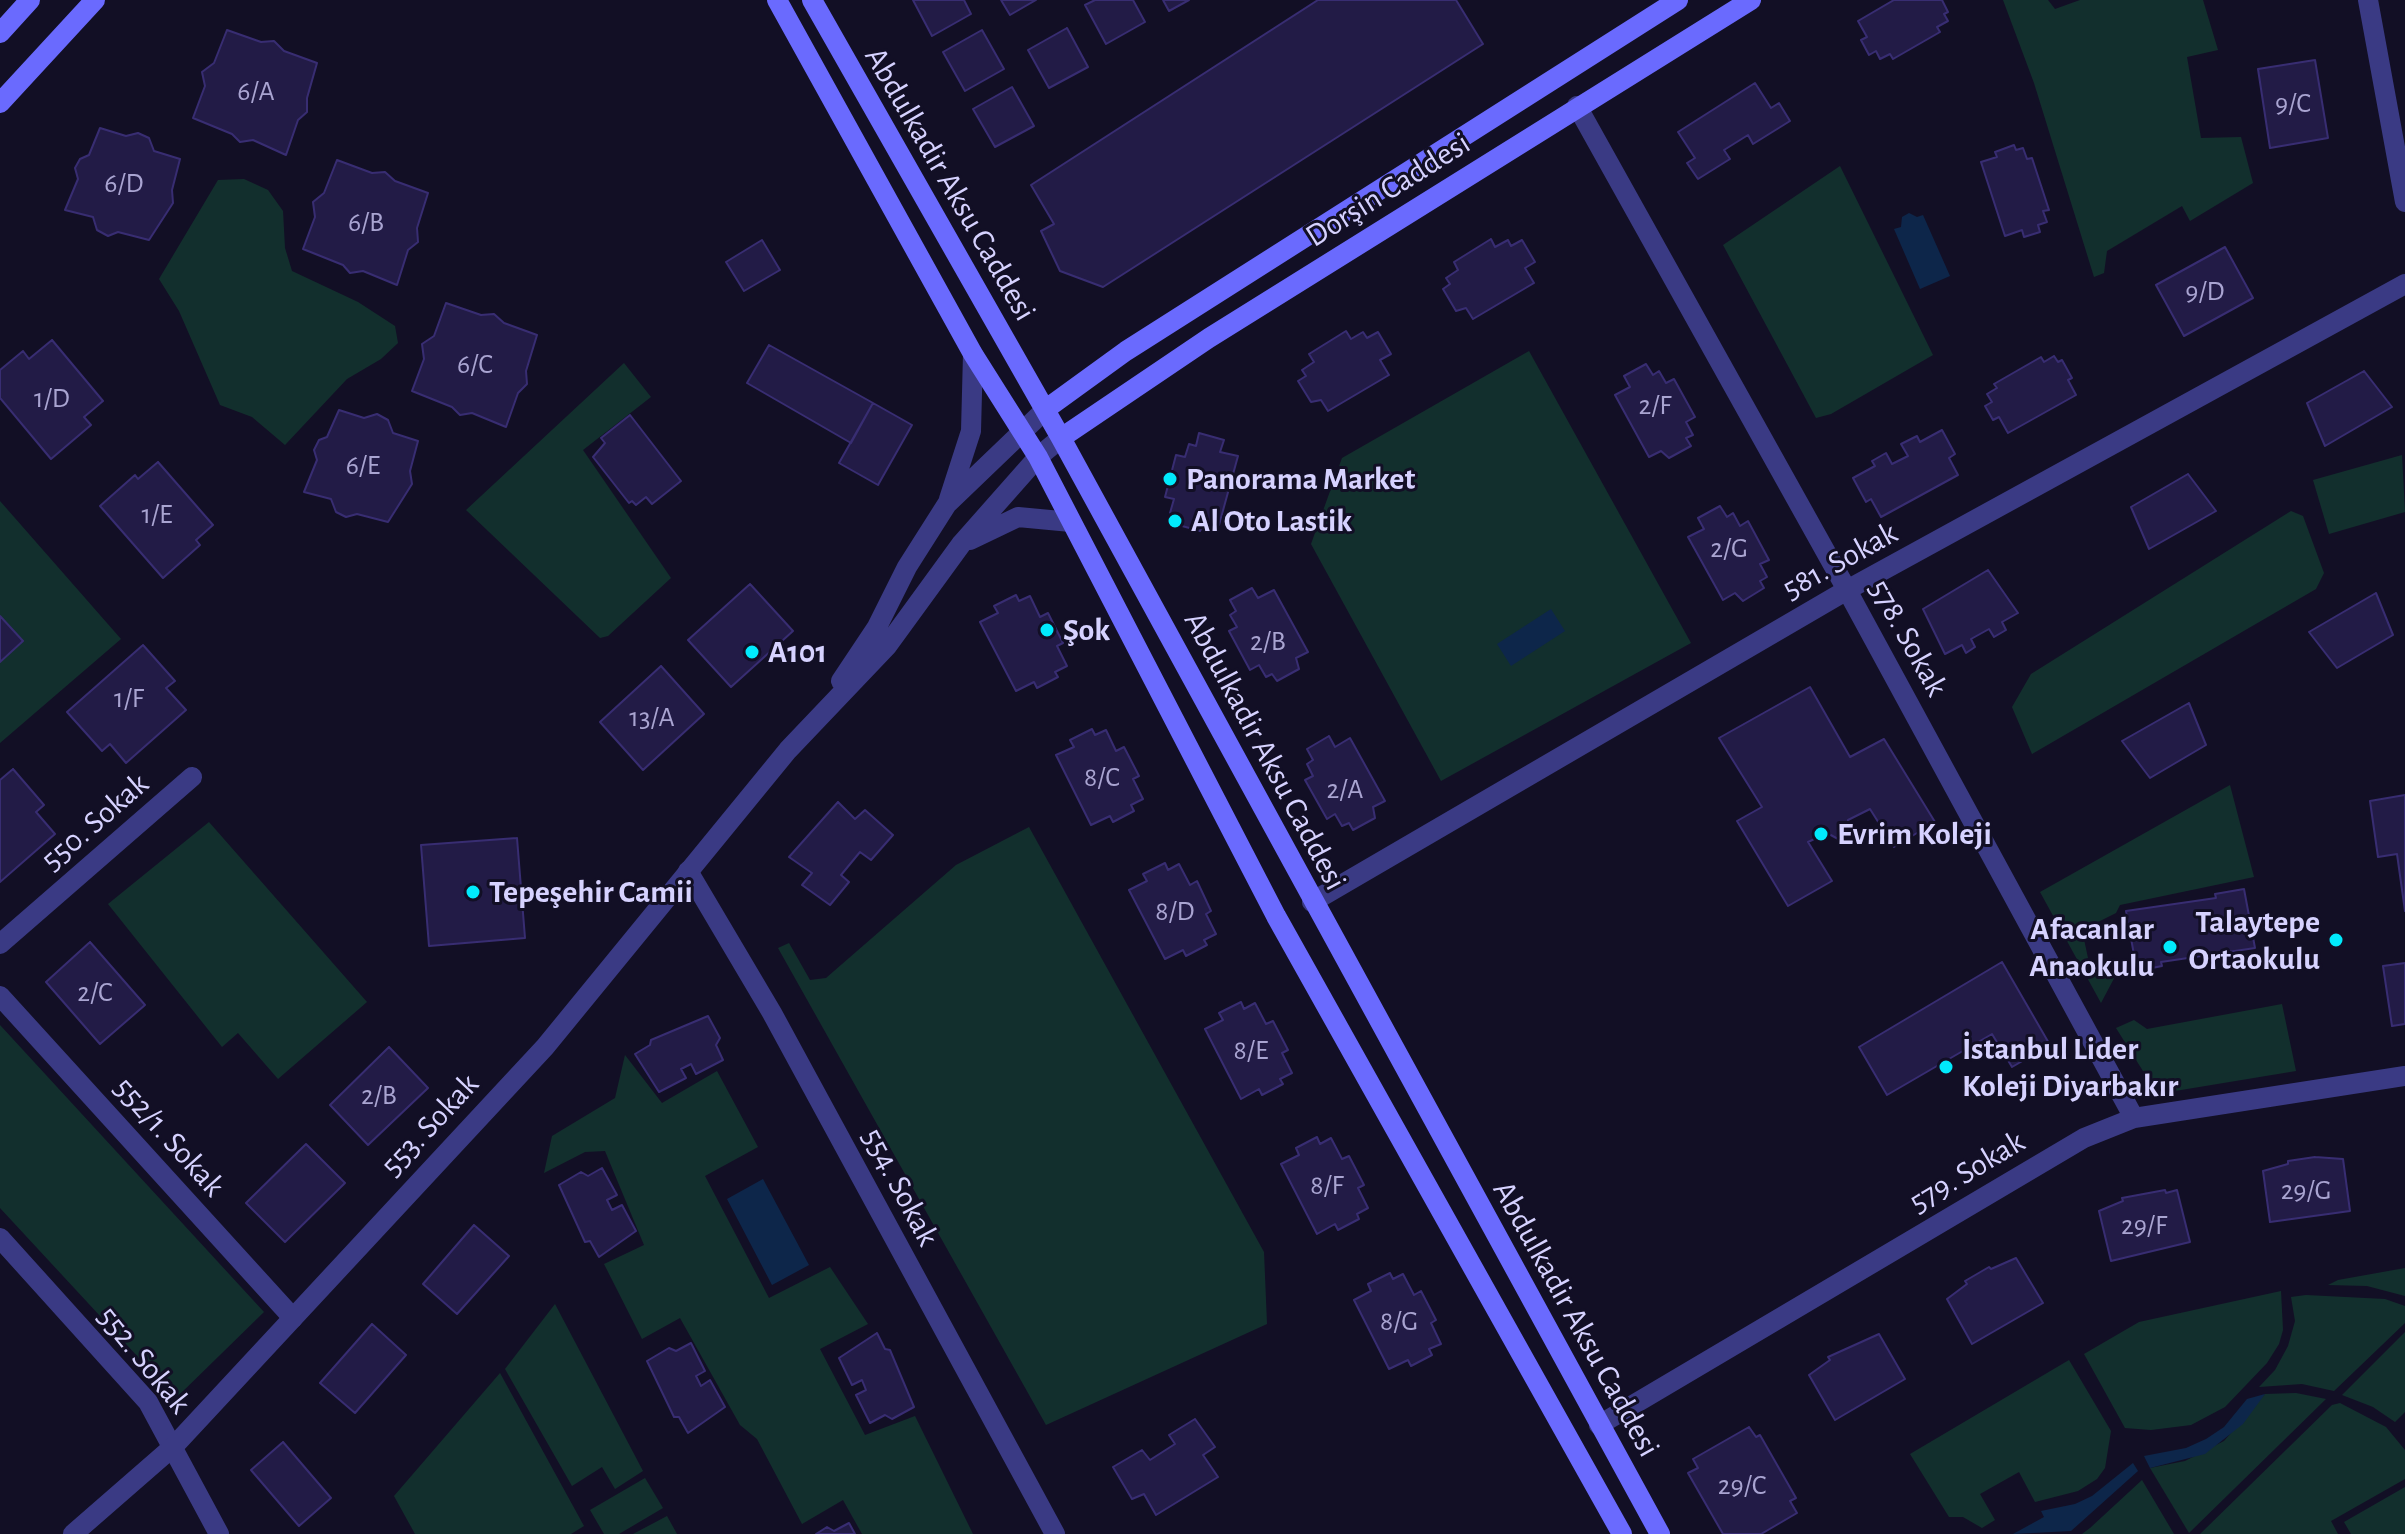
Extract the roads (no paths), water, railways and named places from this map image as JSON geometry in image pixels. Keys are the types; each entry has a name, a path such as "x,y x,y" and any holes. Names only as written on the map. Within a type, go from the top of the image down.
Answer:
{"main road":[{"path":"0,33 30,0"},
{"path":"0,103 95,0"},
{"name":"Abdulkadir Aksu Caddesi","path":"777,0 973,354 1038,457 1276,916 1622,1534"},
{"name":"Abdulkadir Aksu Caddesi","path":"812,0 1046,409 1312,902 1660,1534"},
{"name":"Dorşin Caddesi","path":"1046,409 1126,351 1678,0"},
{"name":"Dorşin Caddesi","path":"1061,438 1209,338 1751,0"}],"street":[{"path":"2368,0 2405,202"},
{"name":"578. Sokak","path":"1577,106 1847,590 2134,1118"},
{"name":"581. Sokak","path":"1312,902 1847,590 2405,284"},
{"path":"805,734 877,627 907,567 947,504 969,442 973,354"},
{"path":"947,504 1046,409"},
{"path":"805,734 887,646 962,543 1038,457 1061,438"},
{"path":"962,543 1018,517 1071,522"},
{"name":"553. Sokak","path":"73,1534 174,1446 545,1047 688,871 805,734"},
{"name":"550. Sokak","path":"0,944 192,777"},
{"name":"554. Sokak","path":"688,871 772,1013 1055,1534"},
{"name":"552/1. Sokak","path":"0,996 293,1318"},
{"name":"579. Sokak","path":"1599,1425 2084,1138 2134,1118 2405,1076"},
{"name":"552. Sokak","path":"0,1238 148,1402 219,1534"}],"water":[{"path":"1909,213 1917,217 1923,215 1950,276 1920,289 1894,229 1901,227 1902,217"},
{"path":"1551,609 1565,631 1511,666 1497,644"},
{"path":"763,1179 809,1265 772,1285 727,1199"},
{"path":"2265,1394 2243,1424 2205,1454 2150,1468 2144,1456 2186,1448 2206,1439 2224,1427 2247,1399"},
{"path":"2133,1463 2138,1471 2071,1531 2013,1534 2044,1517 2041,1511 2075,1504 2092,1496"}],"place":[{"name":"Panorama Market","path":"1170,479"},
{"name":"Al Oto Lastik","path":"1175,521"},
{"name":"Şok","path":"1047,630"},
{"name":"A101","path":"752,652"},
{"name":"Evrim Koleji","path":"1821,834"},
{"name":"Tepeşehir Camii","path":"473,892"},
{"name":"Talaytepe Ortaokulu","path":"2336,940"},
{"name":"Afacanlar Anaokulu","path":"2170,947"},
{"name":"İstanbul Lider Koleji Diyarbakır","path":"1946,1067"}]}
